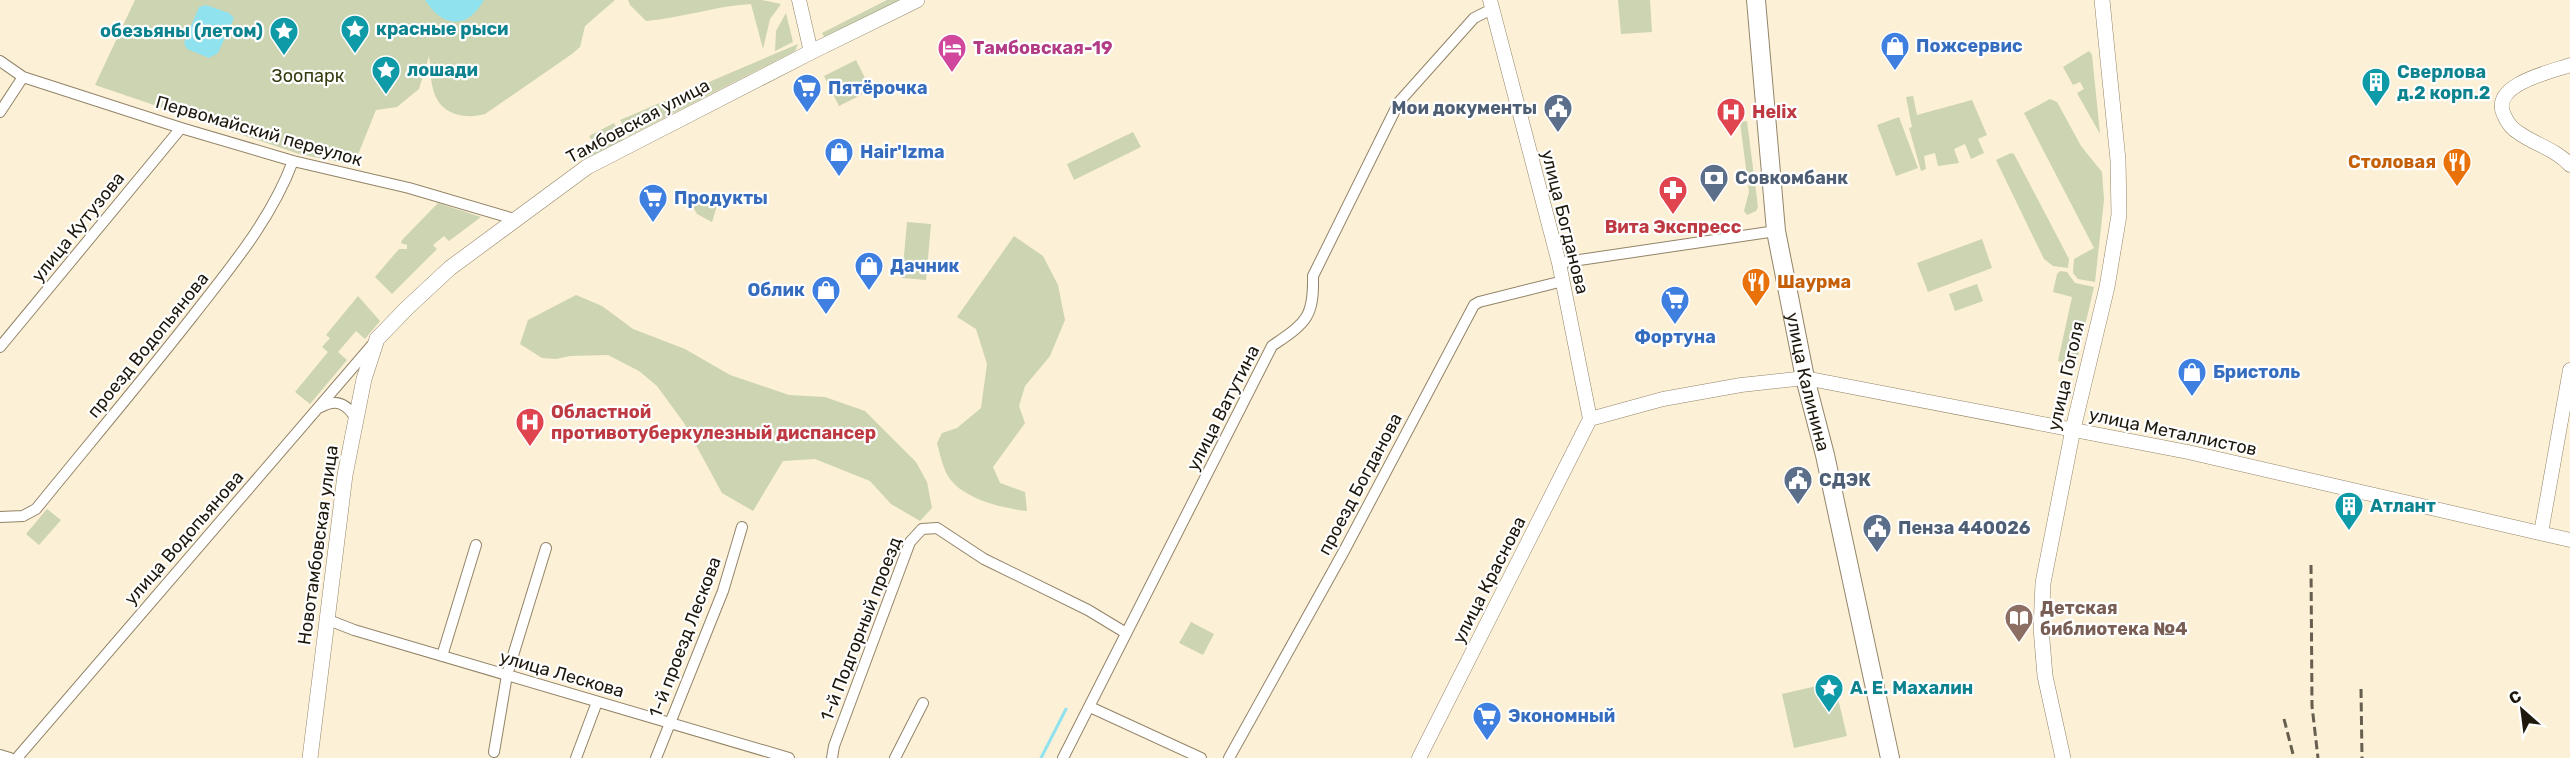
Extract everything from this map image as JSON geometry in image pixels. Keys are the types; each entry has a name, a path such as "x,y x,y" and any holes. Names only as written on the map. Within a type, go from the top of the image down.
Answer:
{"main road":[{"name":"Тамбовская улица","path":"378,339 450,268 587,167 811,51 917,0"},
{"name":"улица Калинина","path":"1756,0 1776,231 1805,378 1830,477 1890,758"},
{"name":"улица Гоголя","path":"2063,758 2046,676 2041,628 2043,583 2073,429 2107,287 2120,207 2118,160 2102,0"},
{"name":"Новотамбовская улица","path":"310,758 345,475 364,379 378,339"}],"street":[{"path":"799,0 811,51"},
{"name":"улица Богданова","path":"1491,4 1559,263 1590,419"},
{"name":"улица Ватутина","path":"1063,758 1272,346 1303,325 1313,301 1313,276 1399,102 1474,18 1491,4"},
{"name":"Первомайский переулок","path":"0,61 23,77 181,128 293,161 409,188 514,219"},
{"path":"2570,65 2511,88 2501,106 2504,116 2516,131 2555,152 2570,165"},
{"path":"0,112 23,77"},
{"name":"улица Кутузова","path":"0,347 181,128"},
{"name":"проезд Водопьянова","path":"0,517 23,516 36,509 233,264 269,213 293,161"},
{"path":"1559,263 1776,231"},
{"name":"проезд Богданова","path":"1229,758 1344,551 1474,305 1563,281"},
{"name":"улица Водопьянова","path":"17,758 378,339"},
{"path":"2541,533 2570,370"},
{"name":"улица Металлистов","path":"1590,419 1663,399 1741,385 1805,378 2188,452 2570,540"},
{"path":"318,409 335,402 342,404 357,418"},
{"name":"улица Краснова","path":"1419,758 1590,419"},
{"name":"1-й проезд Лескова","path":"656,758 723,591 742,527"},
{"name":"1-й Подгорный проезд","path":"832,758 834,746 910,542 922,529 937,528 984,559 1088,610 1126,633"},
{"path":"442,656 476,545"},
{"path":"494,752 507,675 546,548"},
{"name":"улица Лескова","path":"326,619 354,630 789,758"},
{"path":"576,758 597,702"},
{"path":"895,758 922,703"},
{"path":"1090,706 1202,758"},
{"path":"0,755 10,758"}],"green space":[{"name":"Зоопарк","path":"135,0 615,0 585,26 580,47 485,114 460,115 446,109 441,104 431,81 429,56 419,89 397,107 376,110 355,162 349,164 299,154 95,85"},
{"path":"628,0 762,0 781,4 770,19 763,49 751,4 646,21"},
{"path":"887,0 902,0 824,37 822,33"},
{"path":"1618,0 1650,0 1652,32 1621,34"},
{"path":"786,13 793,42 775,51 776,31"},
{"path":"798,44 795,51 629,136 620,120"},
{"path":"2089,51 2092,55 2100,134 2077,93 2084,89 2080,82 2073,85 2063,67"},
{"path":"856,60 871,90 839,106 824,76"},
{"path":"1913,96 1917,115 1972,100 1987,135 1978,139 1984,153 1971,159 1965,144 1954,149 1959,163 1938,166 1935,153 1924,156 1926,169 1921,171 1909,128 1912,127 1906,97"},
{"path":"2050,99 2057,102 2081,146 2102,172 2104,200 2095,282 2078,279 2073,273 2074,259 2094,248 2024,113"},
{"path":"1899,117 1918,168 1896,176 1877,125"},
{"path":"1747,121 1758,207 1756,211 1747,215 1744,211 1749,192 1740,122"},
{"path":"614,123 623,140 585,159 581,152 594,145 589,136"},
{"path":"1133,132 1141,147 1074,180 1067,164"},
{"path":"2011,153 2014,154 2069,259 2068,268 2053,266 2044,259 1996,160"},
{"path":"711,195 717,206 712,222 697,214 692,205"},
{"path":"438,203 481,217 449,241 444,236 433,245 437,249 392,294 375,277 399,249 407,249 407,245 401,243 402,240"},
{"path":"907,222 931,224 926,280 902,278"},
{"path":"1014,236 1043,256 1058,285 1065,320 1050,356 1025,386 1019,406 1025,423 993,467 1000,483 1025,492 1027,511 985,502 957,486 945,471 937,443 942,433 957,428 981,408 987,364 976,329 957,317"},
{"path":"1982,239 1992,268 1928,292 1917,263"},
{"path":"2060,271 2067,272 2075,283 2094,287 2076,365 2058,361 2072,297 2053,292 2057,274"},
{"path":"1977,284 1983,301 1955,311 1949,294"},
{"path":"576,295 602,306 633,329 685,349 730,375 789,395 825,397 865,411 916,462 927,482 932,508 920,521 891,504 870,481 815,459 783,461 753,511 722,493 684,423 657,386 639,371 608,355 542,358 520,344 528,320"},
{"path":"358,296 380,321 365,339 356,331 338,352 347,360 310,404 295,392 328,352 322,347 330,338 326,335"},
{"path":"47,509 61,520 39,545 26,534"},
{"path":"1191,622 1214,634 1203,655 1179,643"},
{"path":"1834,682 1847,736 1794,748 1782,694"}],"water":[{"path":"425,0 484,0 470,17 455,22 439,16"},
{"path":"206,5 229,13 234,18 218,53 209,58 187,49 184,43 199,7"}],"waterway":[{"path":"1041,758 1066,709"}],"railway":[{"path":"2311,565 2312,706 2318,758"},
{"path":"2361,689 2362,758"},
{"path":"2284,719 2294,758"}],"place":[{"name":"красные рыси","path":"355,54"},
{"name":"обезьяны (летом)","path":"284,56"},
{"name":"Пожсервис","path":"1895,72"},
{"name":"Тамбовская-19","path":"952,74"},
{"name":"лошади","path":"386,96"},
{"name":"Сверлова д.2 корп.2","path":"2376,108"},
{"name":"Пятёрочка","path":"807,114"},
{"name":"Мои документы","path":"1558,134"},
{"name":"Helix","path":"1731,138"},
{"name":"Hair'Izma","path":"839,178"},
{"name":"Столовая","path":"2457,188"},
{"name":"Совкомбанк","path":"1714,204"},
{"name":"Вита Экспресс","path":"1673,216"},
{"name":"Продукты","path":"653,224"},
{"name":"Дачник","path":"869,292"},
{"name":"Шаурма","path":"1756,308"},
{"name":"Облик","path":"826,316"},
{"name":"Фортуна","path":"1675,326"},
{"name":"Бристоль","path":"2192,398"},
{"name":"Областной противотуберкулезный диспансер","path":"530,448"},
{"name":"СДЭК","path":"1798,506"},
{"name":"Атлант","path":"2349,532"},
{"name":"Пенза 440026","path":"1877,554"},
{"name":"Детская библиотека №4","path":"2019,644"},
{"name":"А. Е. Махалин","path":"1829,714"},
{"name":"Экономный","path":"1487,742"}]}
